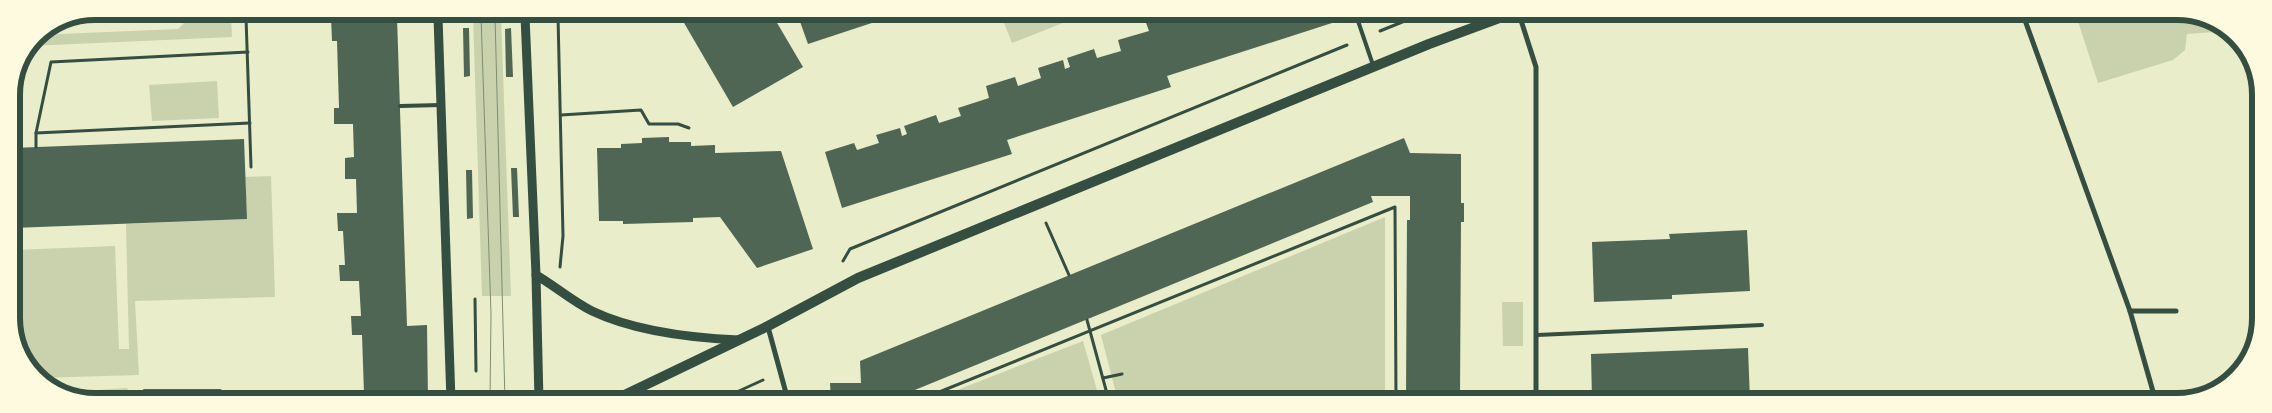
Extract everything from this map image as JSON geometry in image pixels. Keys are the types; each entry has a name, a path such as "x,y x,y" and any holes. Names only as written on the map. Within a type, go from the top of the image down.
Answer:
{"main road":[{"path":"629,393 768,326 858,278 1373,67 1494,20"}],"street":[{"path":"438,20 451,393"},
{"path":"525,20 536,275 539,393"},
{"path":"1522,20 1536,67 1536,393"},
{"path":"2025,20 2130,311 2153,393"},
{"path":"536,275 591,310 614,320 644,328 719,339 739,340"},
{"path":"2130,311 2176,311"},
{"path":"768,326 784,393"}],"lane":[{"path":"1358,20 1373,67"},
{"path":"400,106 441,105"},
{"path":"1537,335 1762,325"}],"path":[{"path":"246,20 251,167"},
{"path":"558,20 563,236"},
{"path":"840,266 850,249 1408,20"},
{"path":"36,147 36,133 51,62 248,52"},
{"path":"561,115 640,110 649,124 678,124 689,128"},
{"path":"36,133 250,123"},
{"path":"1038,205 1069,275"},
{"path":"937,393 1395,207 1396,393"},
{"path":"475,299 476,371"},
{"path":"1087,320 1107,393"},
{"path":"734,393 780,373"},
{"path":"1104,378 1122,374"}],"green space":[{"path":"187,20 231,20 232,37 39,46 51,34 178,29"},
{"path":"473,20 501,20 511,296 482,296"},
{"path":"1003,20 1062,20 1063,23 1012,43"},
{"path":"2078,20 2089,20 2093,23 2101,20 2177,20 2197,23 2217,32 2187,34 2185,50 2173,60 2098,83"},
{"path":"217,81 219,118 152,121 149,85"},
{"path":"271,176 275,297 135,301 139,375 50,378 35,364 21,333 20,250 115,246 119,349 129,349 126,224 247,219 245,177"},
{"path":"1385,217 1385,393 1116,393 1101,335"},
{"path":"1502,302 1523,302 1523,346 1503,346"},
{"path":"1083,341 1098,393 950,393"},
{"path":"127,388 129,393 95,393 80,391"}],"building":[{"path":"331,20 397,20 407,326 427,325 428,393 364,393 362,335 352,335 351,316 361,316 359,281 340,281 339,265 345,265 343,231 338,231 337,213 357,213 356,179 345,179 345,158 354,157 353,124 334,124 334,108 339,108 337,41 332,41"},
{"path":"682,20 775,20 803,67 733,107"},
{"path":"799,20 881,20 808,44"},
{"path":"1145,20 1331,20 1332,23 1167,76 1171,87 1007,140 1012,154 842,208 825,152 854,143 857,150 879,143 876,135 900,128 902,136 907,134 904,126 936,115 939,123 961,116 958,108 989,98 986,86 1015,77 1018,86 1041,78 1038,68 1063,60 1065,69 1070,67 1067,58 1094,49 1097,58 1121,51 1118,40 1149,31"},
{"path":"463,28 469,28 470,76 464,77"},
{"path":"511,28 513,77 506,77 505,29"},
{"path":"669,137 669,142 691,142 691,146 715,145 715,153 781,151 813,249 757,268 720,217 693,218 693,222 623,224 623,221 599,221 597,148 621,148 621,144 642,143 642,138"},
{"path":"1404,138 1410,153 1461,154 1461,203 1464,203 1464,222 1461,222 1460,393 1406,393 1407,220 1410,220 1410,196 1371,196 1373,202 907,393 831,393 830,383 861,383 860,361"},
{"path":"244,139 247,219 20,228 20,148"},
{"path":"511,168 517,168 519,217 513,217"},
{"path":"466,170 472,170 473,218 467,219"},
{"path":"1747,230 1750,291 1672,295 1672,299 1594,302 1592,242 1670,239 1669,234"},
{"path":"1748,348 1750,393 1592,393 1591,354"},
{"path":"143,389 221,389 223,393 145,393"}],"tram line":[{"path":"481,20 491,314 490,393"},
{"path":"495,20 505,393"}]}
